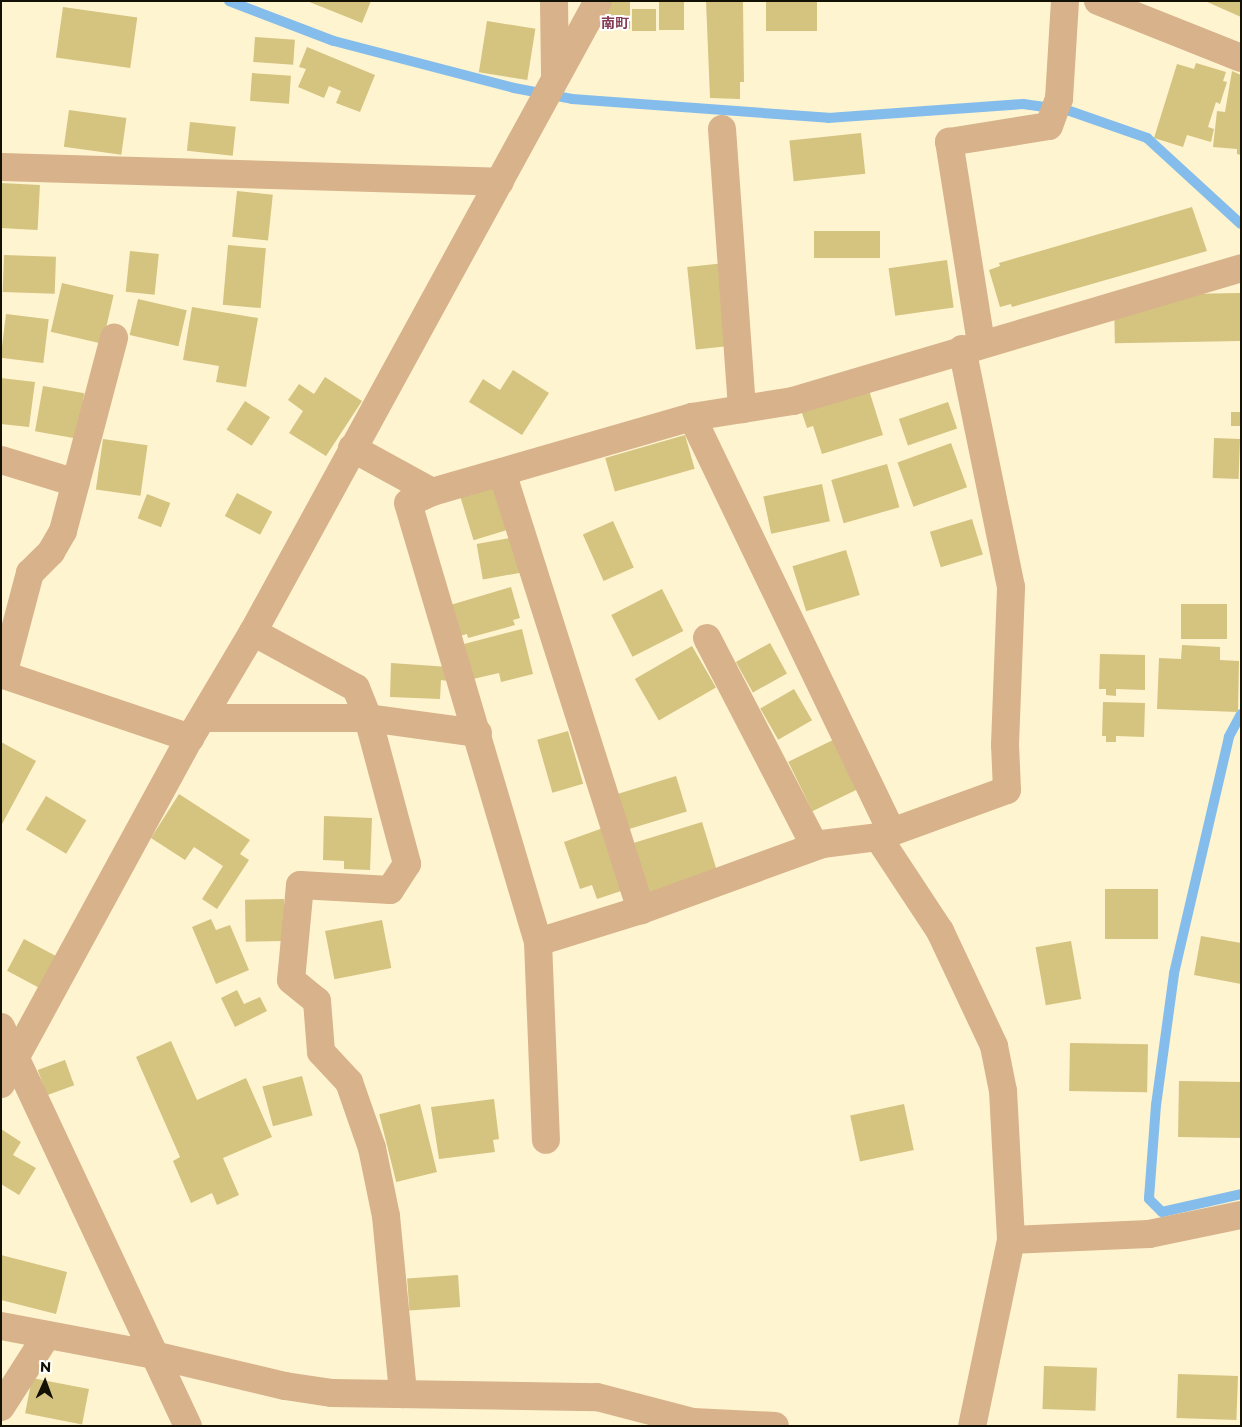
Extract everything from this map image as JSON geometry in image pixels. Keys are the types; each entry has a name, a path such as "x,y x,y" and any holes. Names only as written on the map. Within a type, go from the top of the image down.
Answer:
{"street":[{"path":"549,90 554,1"},
{"path":"1,1084 197,728 253,632 598,1"},
{"path":"538,942 641,910 815,846 885,835 1007,790 1005,745 1011,588 971,346 949,142 1049,126 1055,109 1065,1"},
{"path":"1098,1 1241,58"},
{"path":"722,129 742,409"},
{"path":"1,167 500,182"},
{"path":"546,1140 538,942 478,734 408,503 432,492 692,417 793,400 1241,268"},
{"path":"114,338 63,531 50,552 30,573 2,675 197,728 368,718 478,734"},
{"path":"692,417 885,835 940,931 994,1046 1003,1091 1011,1240 972,1426"},
{"path":"352,448 432,492"},
{"path":"1,460 76,483"},
{"path":"502,472 641,910"},
{"path":"253,632 356,688 368,718 406,864 390,890 300,885 291,980 317,1002 321,1052 349,1082 372,1148 386,1216 403,1394"},
{"path":"707,638 815,846"},
{"path":"1,1027 188,1426"},
{"path":"1011,1240 1150,1234 1241,1215"},
{"path":"1,1326 154,1355 285,1386 332,1393 597,1396 693,1424 775,1426"},
{"path":"1,1407 48,1335"}],"building":[{"path":"307,1 371,1 362,23"},
{"path":"602,1 630,1 630,29 602,29"},
{"path":"659,1 684,1 684,30 659,30"},
{"path":"706,1 743,1 744,82 740,82 740,99 710,98"},
{"path":"766,1 817,1 817,31 766,31"},
{"path":"1205,1 1241,1 1241,17"},
{"path":"63,7 137,17 130,68 56,58"},
{"path":"632,9 656,9 656,31 632,31"},
{"path":"487,21 535,29 527,80 479,72"},
{"path":"255,37 295,40 293,65 253,62"},
{"path":"307,47 375,75 360,112 336,103 341,91 329,86 324,98 298,87 306,69 299,67"},
{"path":"1196,63 1226,72 1223,81 1227,82 1220,104 1216,102 1208,127 1214,129 1211,142 1187,135 1183,147 1154,138 1177,64 1194,69"},
{"path":"1232,71 1241,75 1241,155 1237,154 1237,149 1213,147 1217,111 1225,112"},
{"path":"252,73 291,76 289,104 250,101"},
{"path":"69,110 126,118 121,155 64,147"},
{"path":"190,122 236,127 233,156 187,151"},
{"path":"861,133 865,174 794,181 789,141"},
{"path":"1,183 40,185 38,230 1,228"},
{"path":"237,191 273,195 268,241 232,237"},
{"path":"1192,207 1207,251 1012,307 1011,304 1000,307 989,270 1000,266 999,263"},
{"path":"814,231 880,231 880,258 814,258"},
{"path":"228,245 266,248 261,308 223,305"},
{"path":"130,251 159,254 155,295 126,292"},
{"path":"4,255 56,257 55,294 3,292"},
{"path":"947,260 954,308 895,316 889,268"},
{"path":"725,263 734,346 696,350 687,267"},
{"path":"62,283 114,295 102,344 51,332"},
{"path":"1240,293 1241,341 1115,343 1114,295"},
{"path":"138,299 187,310 178,346 130,335"},
{"path":"192,307 258,318 246,387 216,382 219,366 183,360"},
{"path":"6,314 49,319 43,363 1,358"},
{"path":"513,370 549,393 522,435 469,402 483,379 500,390"},
{"path":"325,377 362,401 326,456 289,433 303,411 288,400 299,384 314,394"},
{"path":"1,378 35,382 29,427 1,424"},
{"path":"43,386 84,393 76,439 35,431"},
{"path":"868,387 883,435 822,454 813,426 807,428 800,407"},
{"path":"245,401 270,417 252,446 226,430"},
{"path":"948,402 957,428 908,445 899,419"},
{"path":"1231,412 1241,412 1241,426 1231,426"},
{"path":"685,435 695,469 615,492 605,458"},
{"path":"1214,438 1240,439 1239,479 1213,478"},
{"path":"103,439 148,445 140,496 96,490"},
{"path":"951,443 967,487 914,507 897,462"},
{"path":"887,464 899,507 844,523 831,480"},
{"path":"493,484 507,530 474,540 460,494"},
{"path":"822,484 830,521 771,534 763,496"},
{"path":"237,493 272,512 260,535 225,516"},
{"path":"147,494 170,503 161,527 138,518"},
{"path":"972,519 983,554 941,567 930,532"},
{"path":"613,521 634,568 604,581 583,534"},
{"path":"516,537 522,572 483,579 477,544"},
{"path":"846,550 860,595 806,611 792,566"},
{"path":"511,587 520,618 513,620 515,625 468,638 467,634 456,637 447,606"},
{"path":"662,589 683,631 633,657 611,615"},
{"path":"1181,604 1227,604 1227,639 1181,639"},
{"path":"522,629 533,674 501,682 499,673 473,679 464,644"},
{"path":"770,643 787,674 753,693 736,662"},
{"path":"1182,645 1220,647 1220,660 1239,661 1238,712 1157,709 1159,658 1181,659"},
{"path":"692,646 716,688 659,721 635,679"},
{"path":"1100,654 1145,655 1145,690 1116,689 1116,696 1106,695 1106,689 1099,689"},
{"path":"391,663 449,667 448,681 441,680 440,699 390,697"},
{"path":"794,689 812,720 778,740 760,708"},
{"path":"1103,702 1145,703 1144,737 1116,736 1116,742 1106,742 1106,736 1102,736"},
{"path":"568,731 583,784 552,793 537,740"},
{"path":"835,739 859,788 812,811 788,762"},
{"path":"1,742 36,761 1,826"},
{"path":"676,776 687,811 622,831 611,796"},
{"path":"179,794 250,840 240,854 249,860 217,909 202,899 223,866 194,847 185,860 151,838"},
{"path":"46,796 86,820 66,854 26,829"},
{"path":"324,816 372,818 370,870 344,869 344,861 323,860"},
{"path":"702,822 717,873 645,895 629,844"},
{"path":"603,828 624,890 597,899 592,885 580,889 564,842"},
{"path":"1105,889 1158,889 1158,939 1105,939"},
{"path":"284,899 285,941 246,942 245,900"},
{"path":"211,919 216,930 230,925 249,970 216,984 192,927"},
{"path":"382,920 391,968 334,979 325,931"},
{"path":"1201,936 1241,943 1241,984 1194,975"},
{"path":"24,939 61,959 44,991 7,971"},
{"path":"1071,941 1081,999 1046,1005 1036,947"},
{"path":"237,990 244,1004 260,997 267,1011 235,1027 221,998"},
{"path":"171,1041 197,1100 246,1078 272,1137 223,1158 239,1195 217,1205 212,1193 191,1203 173,1161 180,1157 136,1057"},
{"path":"1070,1043 1148,1044 1147,1092 1069,1091"},
{"path":"65,1060 74,1085 47,1095 38,1070"},
{"path":"302,1076 313,1116 273,1126 262,1087"},
{"path":"1179,1081 1241,1082 1240,1138 1178,1137"},
{"path":"494,1099 499,1139 493,1140 495,1152 439,1159 431,1107"},
{"path":"420,1104 437,1172 396,1182 379,1114"},
{"path":"904,1104 914,1150 860,1161 850,1115"},
{"path":"1,1129 21,1142 13,1155 36,1168 19,1195 1,1184"},
{"path":"1,1255 67,1272 56,1314 1,1300"},
{"path":"458,1275 460,1307 409,1310 407,1279"},
{"path":"1044,1366 1097,1368 1095,1411 1042,1409"},
{"path":"1178,1374 1238,1376 1236,1420 1176,1418"},
{"path":"32,1378 89,1389 82,1424 25,1413"}],"waterway":[{"path":"229,1 334,41 514,88 572,99 828,118 1023,104 1067,110 1147,138 1241,224"},
{"path":"1241,714 1229,737 1174,974 1156,1105 1149,1199 1162,1212 1241,1194"}],"district":[{"name":"南町","path":"615,23"}]}
